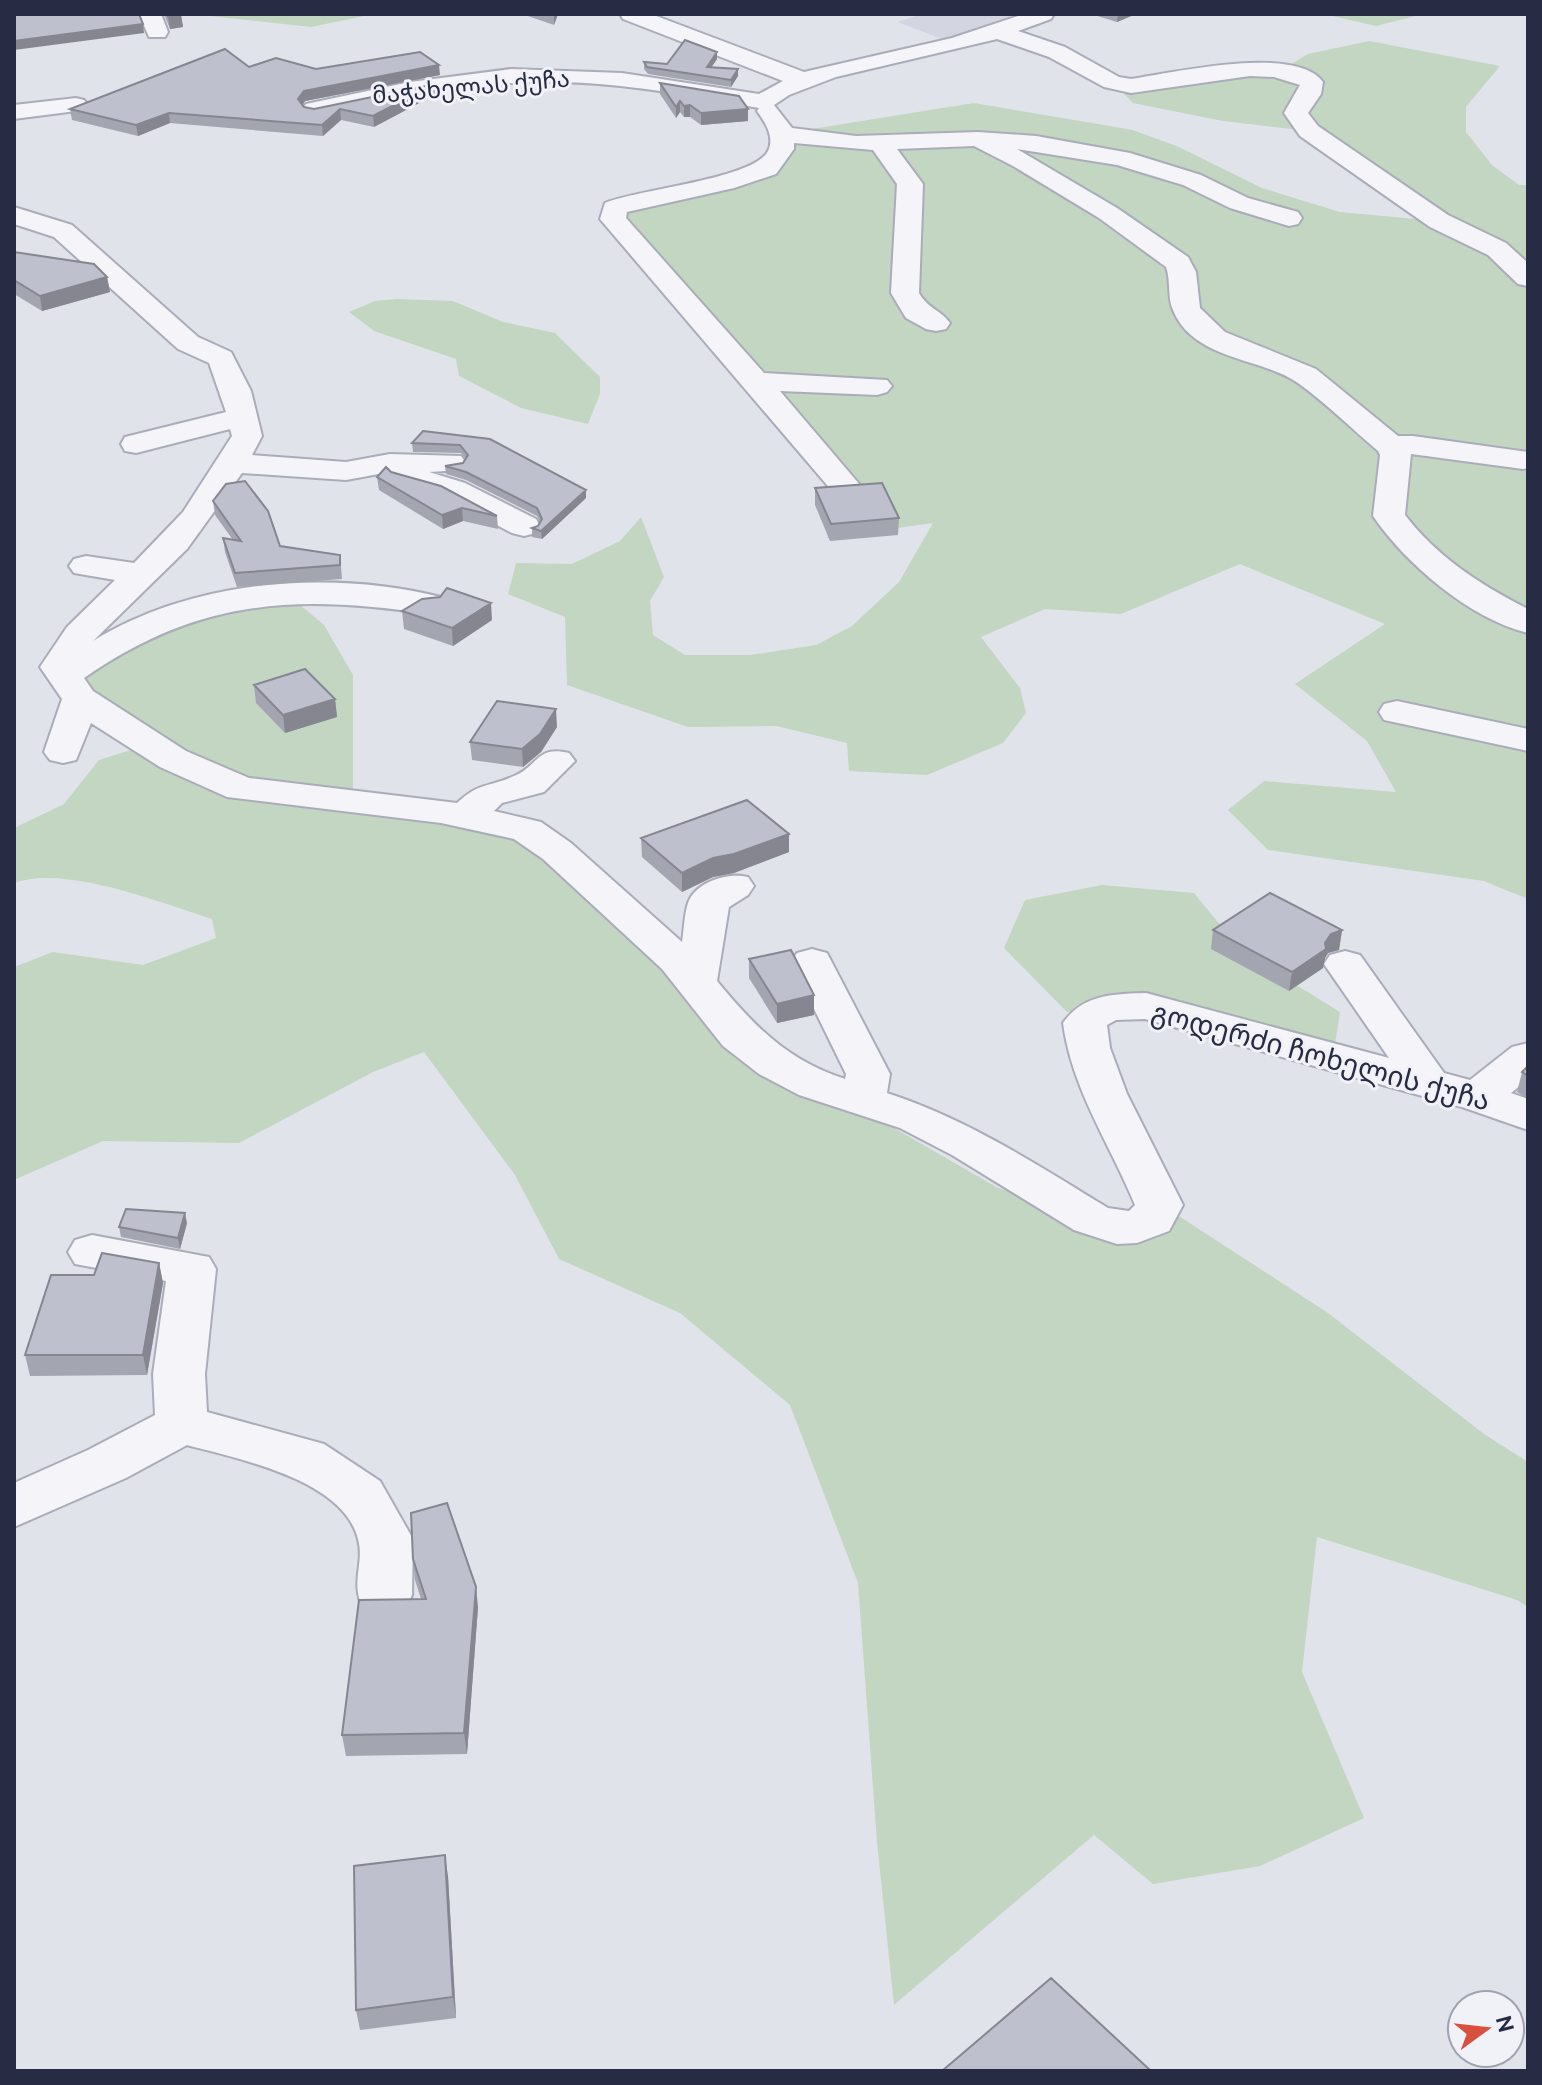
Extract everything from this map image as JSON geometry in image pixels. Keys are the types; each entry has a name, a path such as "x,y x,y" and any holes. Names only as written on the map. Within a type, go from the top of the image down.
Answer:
{"street":[{"path":"631,14 805,81"},
{"path":"844,485 613,219 614,208 632,201 725,183 767,169 782,149 782,134 763,102 775,92 805,81 999,32 1043,14"},
{"path":"999,32 1057,52 1112,82 1131,86 1252,70 1301,74 1312,82 1309,94 1296,113 1309,131 1439,221 1497,249 1528,278"},
{"name":"მაჭახელას ქუჩა","path":"314,109 368,95 438,85 572,75 637,81 763,102"},
{"path":"14,112 76,105"},
{"path":"782,134 880,143 978,139 1036,143 1121,158 1192,180 1239,203 1289,218"},
{"path":"978,139 1022,161 1108,213 1168,255 1182,272 1186,309 1198,324 1215,338 1238,349 1306,375 1391,446 1396,455 1389,516 1406,540 1431,566 1466,590 1528,623"},
{"path":"880,143 910,184 905,293 916,312 936,323"},
{"path":"14,215 63,231 188,343 221,358 236,391 247,436 233,463 176,541 66,648 58,667 71,688"},
{"path":"755,381 877,386"},
{"path":"136,444 242,417"},
{"path":"1391,446 1413,445 1523,460"},
{"path":"233,463 458,479 502,495 520,489"},
{"path":"346,471 390,463 450,463"},
{"path":"398,474 454,490 524,526"},
{"path":"86,566 143,574"},
{"path":"63,752 71,688 110,645 217,583"},
{"path":"142,628 184,612 287,594 384,596 429,604"},
{"name":"გოდერძი ჩოხელის ქუჩა","path":"71,688 173,759 241,789 466,816 527,830 557,851 677,960 739,1036 775,1064 815,1085 916,1118 968,1144 1091,1219 1117,1228 1137,1227 1152,1220 1159,1205 1148,1174 1098,1079 1087,1044 1085,1023 1093,1013 1111,1007 1146,1006 1478,1097 1528,1115"},
{"path":"1397,712 1528,740"},
{"path":"466,816 488,795 530,784 556,761"},
{"path":"696,981 709,902 734,886"},
{"path":"812,962 868,1074 863,1101"},
{"path":"1345,964 1429,1084"},
{"path":"1478,1097 1528,1057"},
{"path":"92,1252 192,1269 179,1374 182,1424"},
{"path":"14,1506 107,1464 182,1424 305,1458 361,1495 386,1539 384,1595"}],"shaded area":[{"path":"923,14 1016,14 948,41 897,22"}],"green space":[{"path":"193,14 374,14 311,27"},
{"path":"1324,14 1423,14 1376,26"},
{"path":"1369,41 1500,66 1466,107 1466,132 1492,165 1519,185 1528,185 1528,899 1484,881 1268,850 1228,810 1264,781 1396,792 1367,741 1295,684 1385,624 1240,564 1121,614 1045,609 981,637 1020,688 1026,713 1003,743 927,775 849,771 847,743 776,726 688,727 567,685 565,617 508,594 516,563 572,564 620,541 641,517 664,577 650,601 653,635 685,655 750,655 816,645 852,626 899,582 933,523 827,538 844,485 614,208 767,169 799,131 974,103 1133,130 1179,147 1262,188 1340,212 1437,221 1309,131 1223,121 1133,103 1112,82 1281,70 1308,54"},
{"path":"375,301 453,301 503,322 555,333 600,377 600,394 588,424 521,408 459,376 456,359 374,331 349,312"},
{"path":"287,594 324,625 353,675 353,804 522,837 696,981 861,1109 998,1188 1072,1208 1128,1216 1145,1194 1328,1313 1484,1434 1528,1462 1528,1607 1517,1600 1317,1537 1302,1672 1364,1818 1260,1866 1153,1884 1094,1835 894,2005 877,1842 858,1583 790,1405 680,1313 559,1259 515,1175 424,1052 373,1072 239,1143 103,1141 14,1180 14,967 53,952 143,965 216,938 212,919 113,888 59,878 35,878 14,883 14,828 64,804 99,760 147,745 63,677 110,645"},
{"path":"1102,885 1194,893 1217,921 1264,965 1340,1012 1333,1058 1108,1002 1067,1012 1004,948 1025,900"}],"building":[{"path":"14,14 139,14 143,24 14,41"},
{"path":"685,40 717,52 707,67 738,69 731,80 647,67 644,62 667,64"},
{"path":"225,49 249,67 276,58 316,69 420,52 439,65 304,91 298,99 304,107 314,109 435,84 373,116 340,109 322,125 169,113 136,125 70,109"},
{"path":"660,83 739,96 748,109 701,113 680,101 676,107"},
{"path":"14,252 94,264 107,277 40,296 14,280"},
{"path":"423,431 490,439 586,490 541,531 532,528 538,526 542,519 537,508 466,472 445,466 463,463 468,455 460,445 412,443"},
{"path":"386,467 391,472 441,486 497,516 462,508 442,515 377,477"},
{"path":"245,481 268,511 280,546 340,555 340,565 235,573 223,538 241,541 213,501 226,484"},
{"path":"882,483 899,518 831,524 815,488"},
{"path":"447,588 491,603 452,628 402,611 422,599 440,597"},
{"path":"305,669 335,699 283,715 254,685"},
{"path":"497,701 556,709 540,734 522,749 470,742"},
{"path":"747,800 789,834 734,854 713,858 682,873 641,838"},
{"path":"1270,893 1342,930 1331,934 1325,943 1326,949 1292,972 1213,930"},
{"path":"791,950 814,995 777,1004 749,959"},
{"path":"126,1209 185,1213 178,1238 119,1227"},
{"path":"102,1253 159,1263 143,1355 25,1355 51,1275 94,1275"},
{"path":"447,1503 476,1587 464,1733 342,1735 359,1600 426,1599 413,1559 411,1513"},
{"path":"445,1855 453,1997 356,2010 354,1866"},
{"path":"1051,1978 1151,2071 942,2071"}]}
